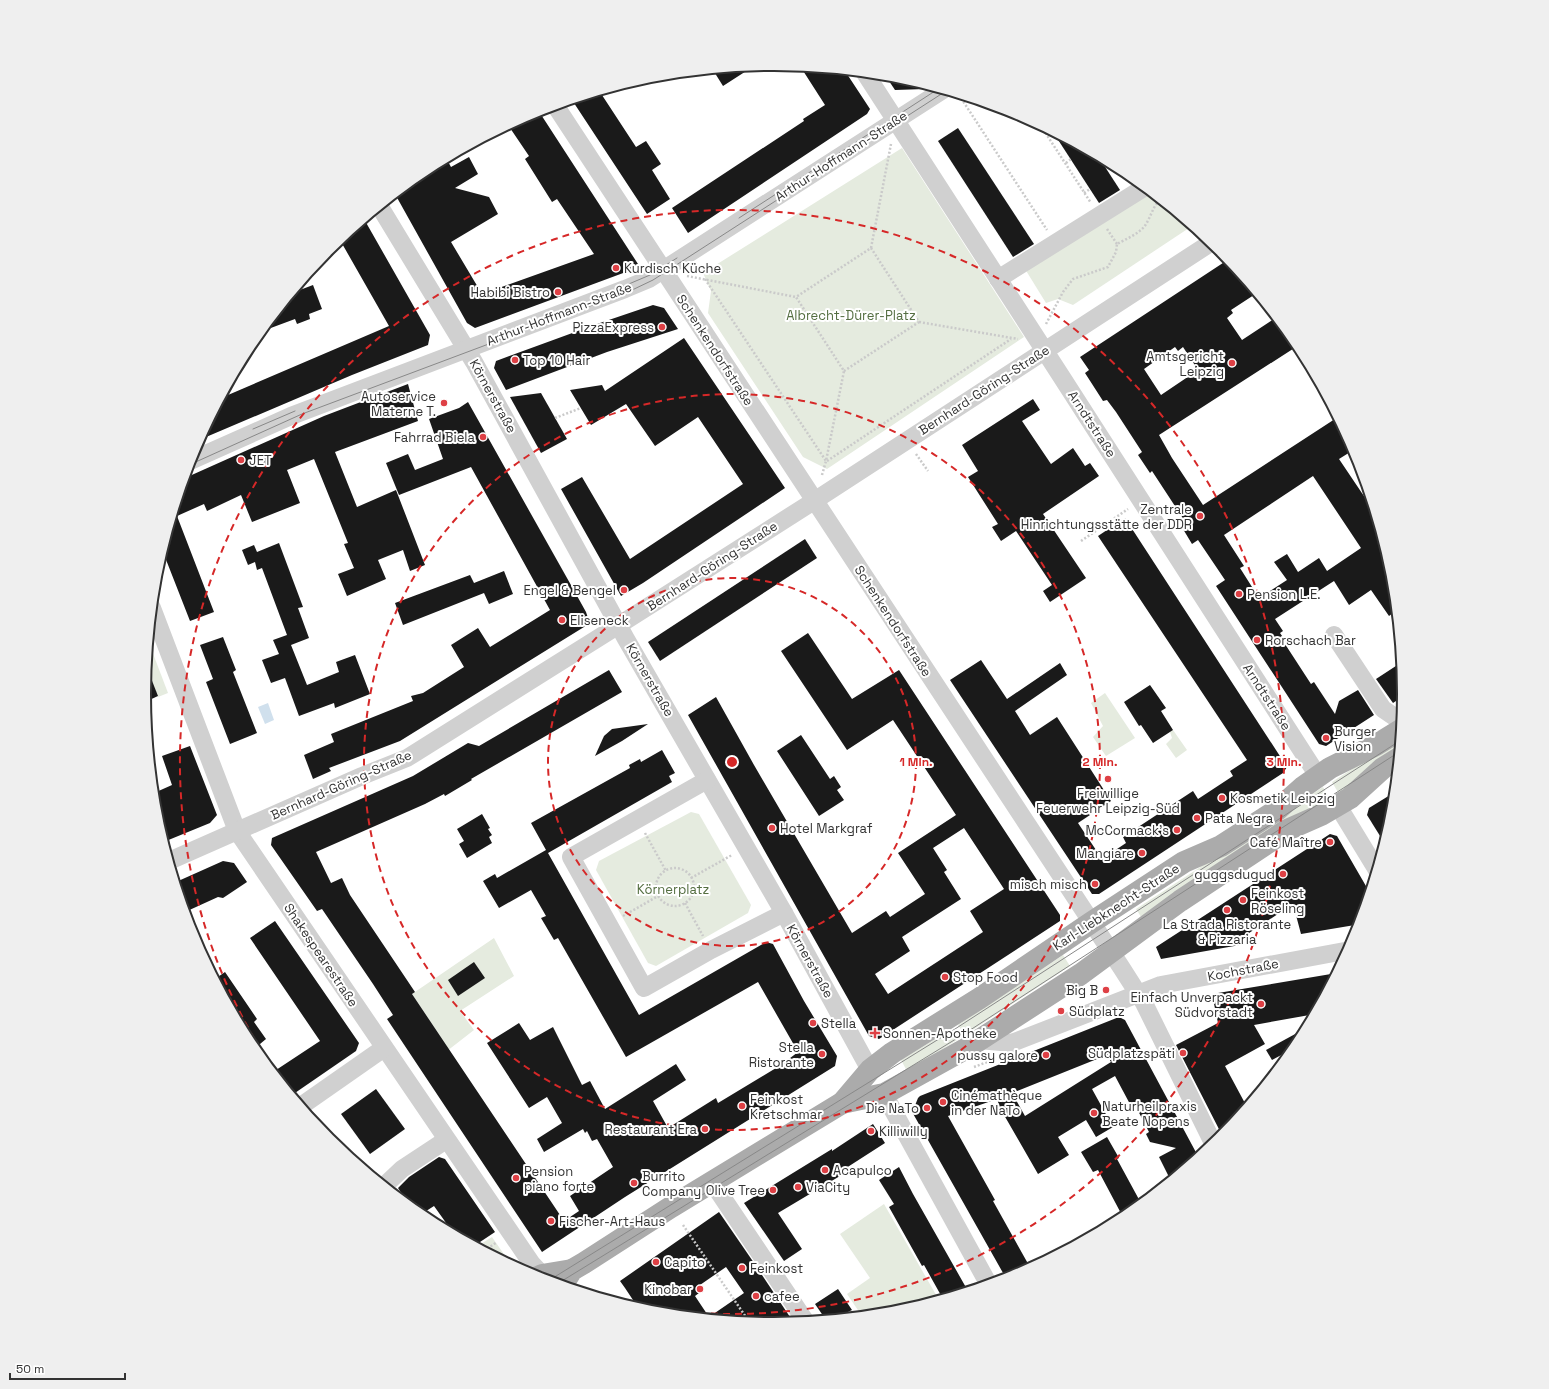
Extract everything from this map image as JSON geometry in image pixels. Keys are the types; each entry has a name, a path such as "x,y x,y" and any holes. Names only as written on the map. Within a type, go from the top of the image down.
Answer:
{"main road":[{"name":"Karl-Liebknecht-Straße","path":"555,1278 567,1278 712,1182 842,1103 870,1070 892,1053 980,998 1184,862 1221,846 1277,810 1330,768 1376,745 1397,732"},
{"name":"Karl-Liebknecht-Straße","path":"842,1103 886,1097 979,1040 1081,974 1180,902 1287,830 1338,806 1350,798 1383,768 1394,761"}],"street":[{"name":"Arndtstraße","path":"868,78 1318,776"},
{"name":"Arthur-Hoffmann-Straße","path":"197,458 287,417 625,289 662,271 939,93"},
{"name":"Schenkendorfstraße","path":"558,110 814,501 1043,834 1092,922 1138,994 1211,1139"},
{"path":"998,279 1140,190"},
{"name":"Körnerstraße","path":"382,210 466,349 619,625 784,912 870,1070"},
{"name":"Bernhard-Göring-Straße","path":"173,859 407,758 814,501 907,440 1041,345 1206,245"},
{"name":"Shakespearestraße","path":"156,617 236,831 537,1272"},
{"path":"1334,635 1383,709 1397,719"},
{"path":"707,780 571,857 644,988 711,950 784,912"},
{"path":"1338,806 1374,865"},
{"name":"Kochstraße","path":"1138,994 1161,985 1343,951"},
{"path":"979,1040 1012,1043 1138,994"},
{"path":"304,1103 384,1048"},
{"path":"886,1097 987,1281"},
{"path":"387,1183 402,1169 446,1140"},
{"path":"712,1182 803,1317"}],"path":[{"path":"961,100 1055,243"},
{"path":"1046,133 1099,216"},
{"path":"890,154 871,248 919,322"},
{"path":"1066,164 1071,159"},
{"path":"1084,193 1090,189"},
{"path":"1041,345 1063,292 1073,279 1108,267 1116,252 1117,244 1145,226 1157,203"},
{"path":"826,462 705,279 796,297 871,248"},
{"path":"796,297 844,371 826,462"},
{"path":"826,462 1011,339 919,322 844,371"},
{"path":"555,418 581,408"},
{"path":"907,440 928,471"},
{"path":"1081,541 1141,500"},
{"path":"637,819 666,871"},
{"path":"691,878 746,847"},
{"path":"677,869 687,874 691,878 693,883 692,894 685,903 679,906 670,905 662,901 658,896 656,885 658,879 666,871 677,869"},
{"path":"609,924 658,896"},
{"path":"685,903 711,950"},
{"path":"683,1225 746,1317"}],"green space":[{"name":"Albrecht-Dürer-Platz","path":"902,148 1024,337 827,469 803,457 708,313 711,291 703,273"},
{"path":"1144,193 1188,228 1073,305 1058,299 1046,303 1025,269"},
{"path":"152,652 168,693 158,697 151,680"},
{"path":"1105,693 1135,738 1106,756 1093,737 1103,726 1091,703"},
{"path":"1173,730 1187,750 1176,758 1166,744 1172,738 1170,732"},
{"path":"1397,740 1395,758 1339,794 1332,782"},
{"path":"1323,787 1330,799 1143,920 1136,909"},
{"name":"Körnerplatz","path":"691,812 699,814 751,905 748,913 656,966 648,963 596,870 599,861"},
{"path":"494,938 514,976 460,1011 474,1030 447,1051 442,1039 412,994"},
{"path":"1063,955 1070,966 965,1035 958,1025"},
{"path":"950,1030 957,1040 907,1071 901,1060"},
{"path":"884,1204 937,1297 860,1312 847,1294 870,1278 840,1234"},
{"path":"492,1237 506,1257 499,1254 481,1244"}],"water":[{"path":"268,703 274,720 265,724 258,707"}],"building":[{"path":"745,72 723,86 715,74"},
{"path":"804,72 848,75 870,109 867,114 688,233 672,208 804,121 803,119 825,105"},
{"path":"890,82 923,89 895,90"},
{"path":"602,95 636,147 646,141 661,164 652,170 670,199 647,214 575,104"},
{"path":"542,116 638,264 634,269 475,328 467,323 397,198 428,176 449,163 451,167 469,157 478,174 455,188 489,197 498,214 451,242 482,294 594,254 557,199 552,202 525,159 529,156 511,129"},
{"path":"958,128 1034,244 1013,257 938,141"},
{"path":"1058,139 1105,166 1120,190 1099,203"},
{"path":"366,223 430,335 428,345 352,375 207,437 228,395 389,326 343,245"},
{"path":"1223,263 1243,283 1253,296 1231,310 1233,313 1227,318 1242,340 1273,320 1293,349 1159,435 1172,458 1203,505 1334,419 1349,453 1339,459 1367,501 1377,533 1393,613 1389,616 1371,590 1349,605 1334,581 1275,619 1283,631 1280,633 1287,643 1285,644 1311,684 1314,682 1335,714 1339,701 1358,690 1374,715 1326,746 1319,744 1216,586 1225,580 1198,540 1192,544 1183,529 1188,526 1152,471 1150,473 1138,455 1142,452 1116,412 1107,400 1103,401 1085,373 1089,370 1080,357","holes":["1175,347 1178,351 1183,347 1198,370 1161,395 1144,369","1313,476 1361,548 1327,571 1319,558 1298,572 1287,554 1274,562 1287,580 1259,598 1240,568 1244,566 1224,535"]},
{"path":"313,285 322,309 309,314 310,319 297,324 295,319 270,328 280,315 301,290"},
{"path":"653,305 664,308 678,329 607,352 506,390 494,368 496,361"},
{"path":"684,338 785,488 643,583 621,596 561,489 582,477 630,559 743,484 698,417 655,446 626,404 591,425 570,390 602,385 605,391"},
{"path":"408,384 418,421 335,452 357,507 396,490 425,565 410,571 403,550 378,560 386,579 347,596 338,574 354,568 344,544 348,543 314,459 287,470 300,503 252,522 241,495 207,511 204,504 177,516 191,475 324,416"},
{"path":"541,393 567,439 541,453 510,397"},
{"path":"1033,399 1040,410 1022,421 1051,464 1073,448 1085,466 1090,463 1099,476 1043,514 1086,578 1050,602 1043,591 1052,585 1016,531 1001,541 992,527 998,524 968,477 978,471 962,445"},
{"path":"468,402 586,612 588,622 584,627 400,741 329,768 331,771 313,779 304,755 334,742 331,734 413,701 411,696 423,693 464,667 451,645 478,628 490,647 550,610 471,467 399,495 386,463 408,454 415,470 443,459 429,419 459,408"},
{"path":"177,516 214,612 190,621 166,560"},
{"path":"1125,518 1287,767 1283,773 1099,894 1092,894 950,680 981,660 1007,699 1060,663 1067,675 1015,711 1030,735 1057,717 1111,801 1078,823 1102,859 1126,843 1123,837 1193,791 1198,799 1233,776 1230,771 1247,760 1098,536"},
{"path":"805,539 817,558 660,661 648,642"},
{"path":"279,543 303,607 298,608 309,638 291,645 307,685 339,672 336,662 355,655 370,694 335,708 334,703 299,716 285,678 271,683 262,660 279,654 273,640 287,635 262,568 257,570 255,562 248,565 242,550 254,545 257,552"},
{"path":"504,571 513,594 489,604 484,593 403,625 395,603 470,575 474,583"},
{"path":"808,633 852,699 899,670 1060,915 1060,921 879,1039 869,1036 688,715 716,697 852,933 886,911 890,917 925,894 898,853 956,815 893,720 847,750 781,651","holes":["964,828 1004,889 970,911 983,932 888,994 875,974 910,951 902,937 961,899 944,872 947,870 933,848"]},
{"path":"223,637 236,670 233,672 257,733 230,744 206,682 213,679 200,645"},
{"path":"1397,665 1398,700 1393,703 1376,679"},
{"path":"609,670 622,692 471,779 472,780 445,796 444,794 425,804 316,852 331,883 342,878 350,895 415,992 412,994 564,1221 579,1211 570,1196 613,1167 597,1139 592,1141 587,1131 585,1133 583,1129 544,1152 537,1139 562,1123 547,1097 529,1108 487,1043 519,1023 530,1040 553,1027 582,1085 590,1081 605,1109 676,1064 686,1080 653,1101 668,1128 716,1098 718,1103 781,1065 798,1052 758,982 626,1057 558,938 554,940 541,918 546,916 531,890 499,908 483,881 495,874 497,878 546,850 531,823 630,768 629,765 640,759 641,762 662,750 675,773 669,776 672,782 548,853 639,1015 766,942 773,944 804,1001 837,1056 835,1066 625,1197 542,1252 387,1019 393,1015 373,984 322,909 317,911 271,845 272,838 413,776 468,743 479,746"},
{"path":"151,679 158,696 151,699"},
{"path":"1150,685 1166,708 1161,711 1173,730 1153,743 1141,725 1139,726 1124,702"},
{"path":"648,724 595,756 604,736 612,729"},
{"path":"801,735 830,779 834,776 841,787 837,790 844,800 819,816 777,751"},
{"path":"190,746 217,815 210,823 168,840 159,791 172,785 162,756"},
{"path":"1390,795 1381,838 1367,815 1369,808"},
{"path":"482,814 490,828 488,829 492,835 489,837 492,843 467,858 459,844 464,841 457,829"},
{"path":"1330,834 1337,836 1367,888 1354,925 1301,934 1293,904 1240,939 1240,945 1161,959 1156,947"},
{"path":"223,861 234,863 247,882 223,898 218,897 190,910 180,880"},
{"path":"275,921 359,1043 356,1051 295,1093 277,1070 320,1041 250,938"},
{"path":"474,962 485,978 458,996 448,980"},
{"path":"225,972 257,1019 254,1022 266,1039 259,1045 235,1006 219,976"},
{"path":"1332,974 1308,1015 1254,1025 1265,1044 1225,1066 1245,1103 1220,1130 1176,1045 1218,1023 1212,994"},
{"path":"1119,1017 1125,1020 1196,1153 1169,1177 1159,1157 1176,1148 1150,1142 1146,1134 1149,1132 1135,1105 1131,1106 1115,1076 1092,1089 1113,1127 1096,1137 1086,1120 1058,1137 1069,1155 1038,1174 1000,1108 997,1099 948,1116 995,1200 993,1201 1028,1264 1004,1274 911,1110 914,1108 918,1098","holes":["1107,1055 1111,1062 1025,1116 1012,1093"]},
{"path":"1298,1032 1284,1054 1272,1060 1266,1050"},
{"path":"376,1089 405,1129 370,1154 341,1114"},
{"path":"873,1124 885,1143 843,1170 845,1173 778,1213 802,1249 784,1261 744,1203 832,1149 832,1151"},
{"path":"1107,1137 1139,1200 1121,1213 1098,1170 1093,1172 1081,1152"},
{"path":"439,1157 445,1159 495,1232 479,1243 447,1225 434,1206 426,1211 402,1194 398,1188 409,1177"},
{"path":"899,1167 966,1288 941,1295 924,1265 922,1266 889,1207 894,1204 879,1180"},
{"path":"719,1212 790,1318 734,1317 712,1315 744,1293 726,1267 700,1285 703,1290 695,1296 707,1314 634,1302 620,1281"},
{"path":"838,1289 852,1310 848,1312 849,1314 823,1316 815,1304"}],"tram line":[{"path":"739,218 934,92"},
{"path":"196,462 302,414 630,291 653,280 942,94"},
{"path":"617,289 650,275 677,258"},
{"path":"253,429 295,411"},
{"path":"554,1278 955,1029 1396,743"},
{"path":"562,1281 964,1034 1395,755"}],"place":[{"name":"Kurdisch Küche","path":"616,268"},
{"name":"Habibi Bistro","path":"558,292"},
{"name":"PizzaExpress","path":"662,327"},
{"name":"Top 10 Hair","path":"515,360"},
{"name":"Amtsgericht Leipzig","path":"1232,363"},
{"name":"Autoservice Materne T.","path":"444,403"},
{"name":"Fahrrad Biela","path":"483,437"},
{"name":"JET","path":"241,460"},
{"name":"Zentrale Hinrichtungsstätte der DDR","path":"1200,516"},
{"name":"Engel & Bengel","path":"624,590"},
{"name":"Pension L.E.","path":"1239,594"},
{"name":"Eliseneck","path":"562,620"},
{"name":"Rorschach Bar","path":"1257,640"},
{"name":"Burger Vision","path":"1326,738"},
{"name":"Freiwillige Feuerwehr Leipzig-Süd","path":"1108,779"},
{"name":"Kosmetik Leipzig","path":"1222,798"},
{"name":"Pata Negra","path":"1197,818"},
{"name":"Hotel Markgraf","path":"772,828"},
{"name":"McCormack's","path":"1177,830"},
{"name":"Café Maître","path":"1330,842"},
{"name":"Mangiare","path":"1142,853"},
{"name":"guggsdugud","path":"1283,874"},
{"name":"misch misch","path":"1095,884"},
{"name":"Feinkost Röseling","path":"1243,900"},
{"name":"La Strada Ristorante & Pizzaria","path":"1227,910"},
{"name":"Stop Food","path":"945,977"},
{"name":"Big B","path":"1106,990"},
{"name":"Einfach Unverpackt Südvorstadt","path":"1261,1004"},
{"name":"Südplatz","path":"1061,1011"},
{"name":"Stella","path":"813,1023"},
{"name":"Sonnen-Apotheke","path":"875,1033"},
{"name":"Südplatzspäti","path":"1183,1053"},
{"name":"Stella Ristorante","path":"822,1054"},
{"name":"pussy galore","path":"1046,1055"},
{"name":"Cinémathèque in der NaTo","path":"943,1102"},
{"name":"Feinkost Kretschmar","path":"742,1106"},
{"name":"Die NaTo","path":"927,1108"},
{"name":"Naturheilpraxis Beate Nopens","path":"1094,1113"},
{"name":"Restaurant Era","path":"705,1129"},
{"name":"Killiwilly","path":"871,1131"},
{"name":"Acapulco","path":"825,1170"},
{"name":"Pension piano forte","path":"516,1178"},
{"name":"Burrito Company","path":"634,1183"},
{"name":"ViaCity","path":"798,1187"},
{"name":"Olive Tree","path":"773,1190"},
{"name":"Fischer-Art-Haus","path":"551,1221"},
{"name":"Capito","path":"656,1262"},
{"name":"Feinkost","path":"742,1268"},
{"name":"Kinobar","path":"700,1289"},
{"name":"cafee","path":"756,1296"}]}
